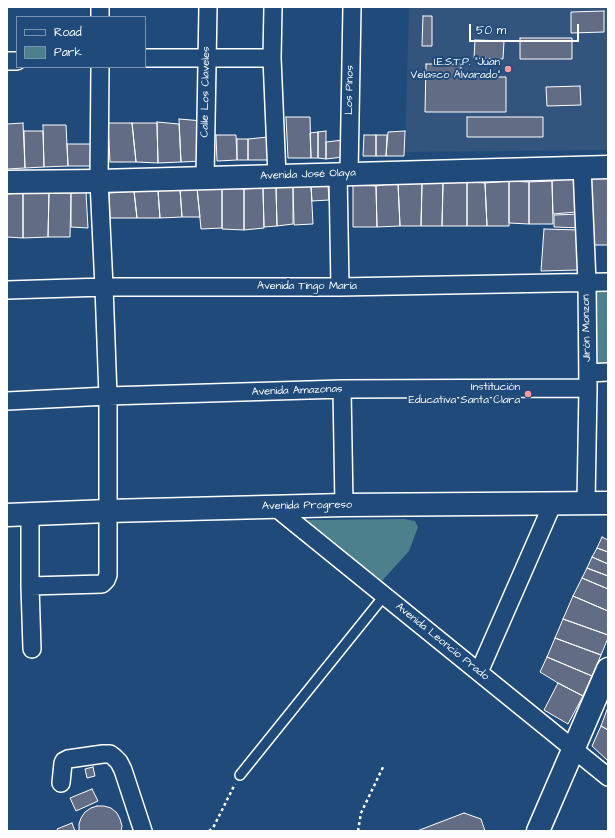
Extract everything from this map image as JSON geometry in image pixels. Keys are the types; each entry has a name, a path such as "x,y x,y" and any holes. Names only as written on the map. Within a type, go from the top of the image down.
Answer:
{"street":[{"name":"Calle Los Claveles","path":"205,178 208,7"},
{"path":"273,7 272,58 277,176"},
{"name":"Los Pinos","path":"340,287 343,174 352,7"},
{"path":"146,58 272,58"},
{"path":"30,586 102,584 108,575 108,396 99,181 100,68"},
{"name":"Avenida José Olaya","path":"7,182 99,181 608,166"},
{"name":"Jirón Monzon","path":"582,167 587,282 588,380 586,503"},
{"name":"Avenida Tingo María","path":"7,290 104,287 340,287 608,282"},
{"name":"Avenida Amazonas","path":"7,401 108,396 588,380 608,372"},
{"path":"342,389 344,505"},
{"path":"479,672 553,503"},
{"name":"Avenida Progreso","path":"7,515 344,505 608,503"},
{"name":"Avenida Leoncio Prado","path":"275,507 608,778"},
{"path":"30,514 32,649"},
{"path":"538,831 608,669"},
{"path":"61,783 64,761 68,759 110,754 122,766 143,831"}],"lane":[{"path":"240,775 384,596"}],"path":[{"path":"358,831 361,813 384,765"},
{"path":"209,831 213,828 240,775"}],"shaded area":[{"name":"I.E.S.T.P. \"Juan Velasco Alvarado\"","path":"409,7 608,7 608,150 405,152"}],"green space":[{"path":"595,290 608,290 608,368 597,369"},
{"path":"404,519 415,521 418,527 409,551 382,581 307,520"}],"building":[{"path":"604,11 604,32 571,33 571,12"},
{"path":"423,16 432,16 432,46 422,46"},
{"path":"520,38 572,38 572,59 520,59"},
{"path":"475,40 504,41 503,59 474,58"},
{"path":"426,64 461,64 461,77 506,77 506,112 425,112"},
{"path":"580,86 581,105 547,106 546,87"},
{"path":"286,117 310,117 311,158 288,158"},
{"path":"467,117 543,117 543,137 467,137"},
{"path":"179,119 203,121 203,161 181,162"},
{"path":"157,122 179,124 181,162 158,163"},
{"path":"23,123 25,168 7,169 7,124"},
{"path":"108,123 132,123 136,162 110,162"},
{"path":"132,123 157,123 158,163 136,162"},
{"path":"43,125 66,125 68,166 44,167"},
{"path":"24,131 43,131 44,167 25,168"},
{"path":"326,131 326,159 318,158 318,132"},
{"path":"405,131 404,156 386,156 388,132"},
{"path":"318,132 318,158 311,158 310,133"},
{"path":"216,135 236,135 237,160 217,161"},
{"path":"364,135 376,135 376,156 363,156"},
{"path":"376,135 387,135 386,156 376,156"},
{"path":"268,137 268,160 248,160 248,139"},
{"path":"237,139 248,139 248,160 237,160"},
{"path":"343,140 343,157 326,159 326,142"},
{"path":"67,144 91,144 92,166 68,166"},
{"path":"577,178 577,212 553,214 552,181"},
{"path":"589,178 608,178 608,245 590,245"},
{"path":"509,181 509,226 487,226 485,183"},
{"path":"509,181 529,182 529,224 509,223"},
{"path":"552,181 553,224 529,224 529,182"},
{"path":"467,182 467,226 442,226 443,183"},
{"path":"467,182 485,183 487,226 467,226"},
{"path":"398,183 400,226 377,227 376,186"},
{"path":"398,183 422,183 421,226 400,226"},
{"path":"422,183 443,183 442,226 421,226"},
{"path":"328,185 329,200 312,201 311,186"},
{"path":"353,185 376,186 377,227 353,227"},
{"path":"311,186 313,224 294,225 293,187"},
{"path":"276,187 293,187 293,224 277,226"},
{"path":"276,187 277,226 264,227 263,188"},
{"path":"197,188 200,217 182,217 180,189"},
{"path":"197,188 222,188 222,228 201,229"},
{"path":"222,188 244,189 244,230 222,229"},
{"path":"263,188 264,228 244,230 244,189"},
{"path":"180,189 182,217 160,218 158,191"},
{"path":"134,191 137,218 110,218 109,193"},
{"path":"134,191 158,191 160,218 137,218"},
{"path":"49,192 48,237 23,238 23,193"},
{"path":"49,192 71,193 70,237 48,237"},
{"path":"86,192 88,228 71,227 71,193"},
{"path":"23,193 23,238 7,237 7,194"},
{"path":"582,214 584,228 554,227 554,215"},
{"path":"544,229 579,230 578,270 541,271"},
{"path":"602,537 608,540 608,552 597,548"},
{"path":"597,548 608,552 608,564 592,557"},
{"path":"592,557 608,564 608,576 587,568"},
{"path":"587,568 608,576 608,589 582,578"},
{"path":"582,578 608,589 608,611 573,596"},
{"path":"573,596 608,611 608,635 563,619"},
{"path":"563,619 608,635 601,655 555,638"},
{"path":"555,638 601,655 592,676 547,657"},
{"path":"547,657 592,676 583,696 540,672"},
{"path":"558,683 583,696 568,724 544,710"},
{"path":"608,707 608,730 601,726"},
{"path":"601,726 608,730 608,761 592,746"},
{"path":"93,767 95,776 87,778 85,769"},
{"path":"92,789 98,801 76,811 70,798"},
{"path":"97,806 111,808 117,813 122,826 121,831 79,831 79,824 85,812"},
{"path":"464,813 481,819 485,831 417,831"},
{"path":"72,823 75,831 58,831 57,829"}],"place":[{"name":"I.E.S.T.P. \"Juan Velasco Alvarado\"","path":"508,69"},
{"name":"Institución Educativa Santa Clara","path":"528,394"}]}
